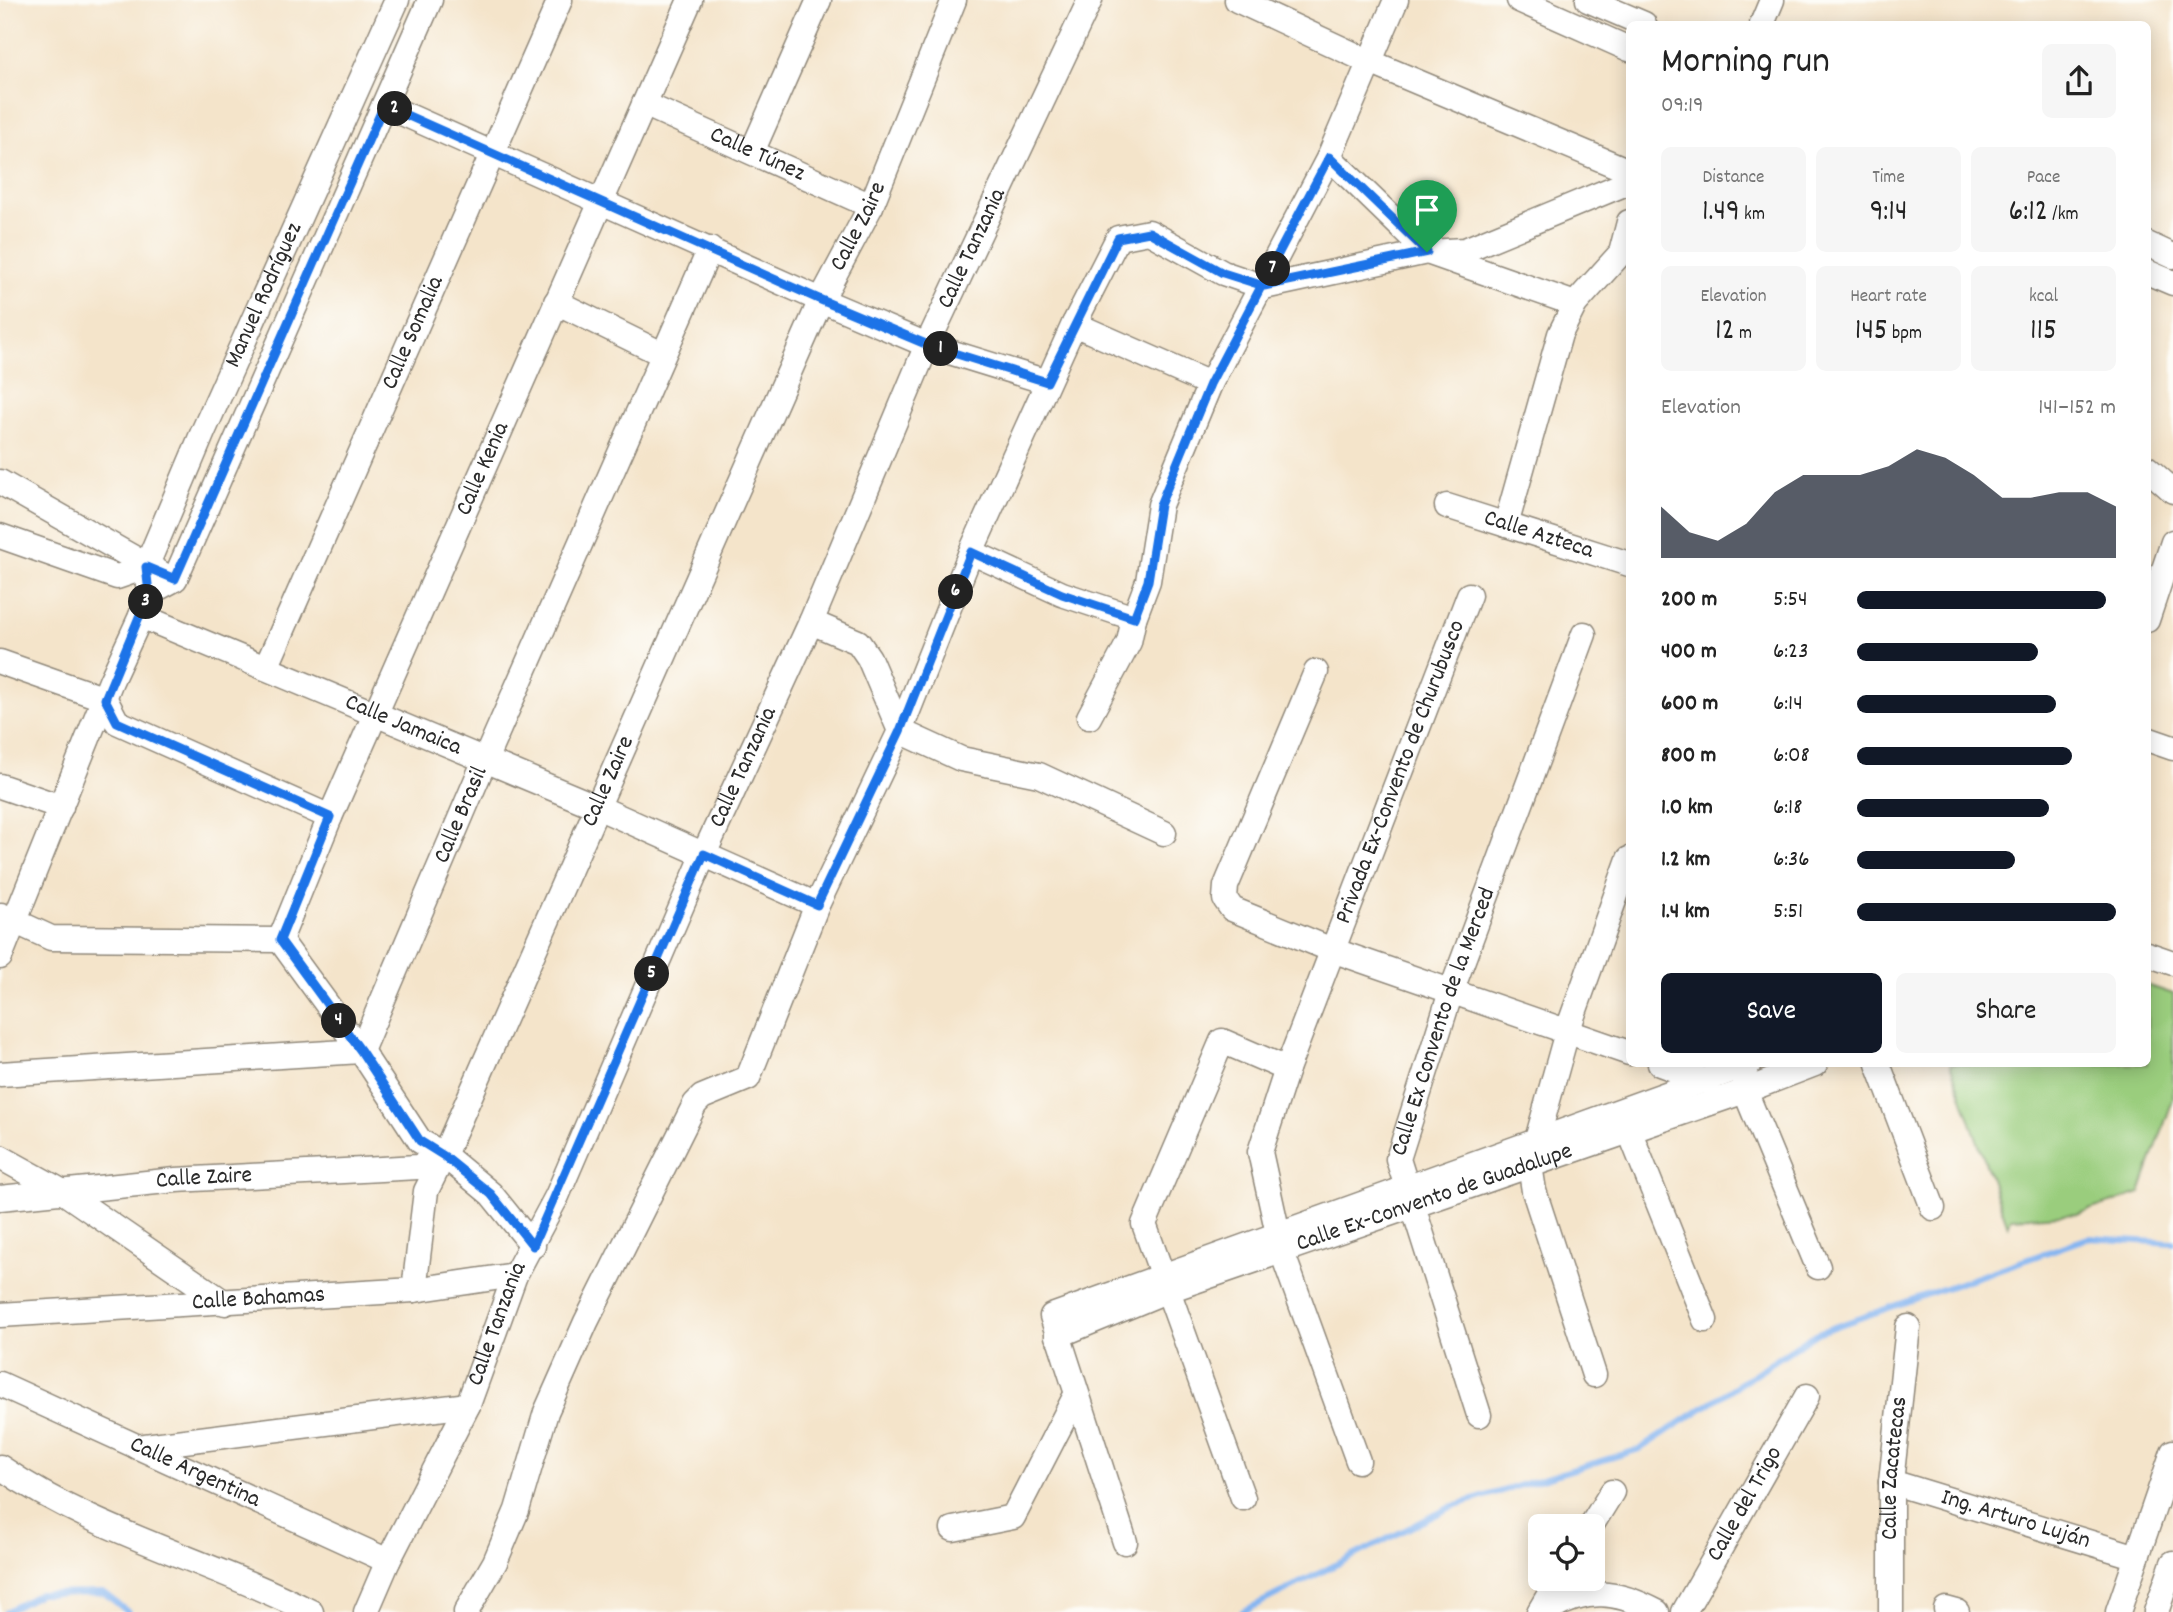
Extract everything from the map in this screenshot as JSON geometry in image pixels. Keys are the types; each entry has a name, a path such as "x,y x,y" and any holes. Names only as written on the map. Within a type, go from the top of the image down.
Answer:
{"street":[{"name":"Manuel Rodríguez","path":"145,605 146,567 208,420 397,0"},
{"name":"Manuel Rodríguez","path":"175,579 430,0"},
{"name":"Calle Somalia","path":"266,668 560,0"},
{"name":"Calle Kenia","path":"280,940 330,817 690,0"},
{"path":"752,152 819,0"},
{"name":"Calle Zaire","path":"0,1198 176,1180 418,1167 444,1156 595,806 821,300 871,205 954,0"},
{"name":"Calle Tanzania","path":"366,1612 388,1560 468,1405 515,1275 533,1246 704,854 811,622 928,345 1090,0"},
{"path":"1237,0 1370,62 1626,170"},
{"path":"1089,717 1129,642 1134,618 1148,581 1160,505 1210,384 1264,286 1329,157 1396,0"},
{"path":"1519,0 1626,48"},
{"path":"1588,0 1621,7 1640,21"},
{"path":"1763,21 1772,0"},
{"name":"Calle Túnez","path":"644,104 871,205"},
{"path":"384,105 928,345 1047,382"},
{"path":"1329,157 1427,252 1575,304"},
{"path":"467,1612 495,1562 517,1510 546,1412 586,1322 695,1104 702,1097 748,1078 817,905 900,731 971,552 1074,324 1118,238 1149,232 1223,273 1264,286 1427,252 1465,250 1626,182"},
{"path":"1506,525 1560,334 1575,304 1621,253 1626,234"},
{"path":"2151,246 2173,256"},
{"name":"Calle Brasil","path":"361,1051 485,760 710,249"},
{"path":"2151,274 2173,283"},
{"path":"556,302 662,354"},
{"path":"1074,324 1210,384"},
{"path":"2151,472 2173,491"},
{"path":"0,482 146,567 175,579 145,605 61,807 8,917 0,957"},
{"name":"Calle Azteca","path":"1447,506 1626,563"},
{"path":"0,536 117,577 146,567"},
{"path":"2151,608 2173,542"},
{"path":"971,552 1062,594 1134,618"},
{"name":"Privada Ex-Convento de Churubusco","path":"1358,1461 1280,1243 1260,1152 1287,1069 1469,595"},
{"name":"Calle Jamaica","path":"145,605 266,668 595,806 817,905"},
{"path":"811,622 858,642 870,657 900,731 961,759 1039,775 1164,833"},
{"name":"Calle Ex Convento de la Merced","path":"1479,1415 1398,1159 1451,992 1584,634"},
{"path":"0,662 105,699 117,722 330,817"},
{"path":"1316,672 1226,886 1225,899 1232,909 1332,950 1626,1053"},
{"path":"2151,740 2173,748"},
{"path":"0,786 61,807"},
{"path":"1594,1375 1534,1191 1533,1154 1567,1032 1626,867"},
{"path":"8,917 51,938 280,940 361,1051 420,1141 444,1156 491,1194 533,1246"},
{"path":"2151,955 2173,963"},
{"path":"2151,973 2173,981"},
{"path":"1243,1498 1163,1283 1144,1224 1222,1041 1287,1069"},
{"path":"0,1074 361,1051"},
{"path":"1669,1067 1738,1093"},
{"name":"Calle Ex-Convento de Guadalupe","path":"1533,1154 1636,1106 1740,1067"},
{"path":"1745,1067 1738,1093 1818,1267"},
{"name":"Calle Ex-Convento de Guadalupe","path":"1076,1395 1054,1326 1163,1283 1533,1154 1629,1130 1807,1067"},
{"path":"1879,1067 1933,1208"},
{"path":"1636,1106 1629,1130 1705,1321"},
{"path":"414,1290 426,1191 444,1156"},
{"path":"0,1157 65,1193 225,1303"},
{"name":"Calle Bahamas","path":"0,1315 414,1290 515,1275"},
{"name":"Calle Zacatecas","path":"1891,1612 1892,1482 1908,1327"},
{"name":"Calle Argentina","path":"0,1384 388,1560"},
{"path":"953,1530 1013,1517 1076,1395"},
{"path":"1076,1395 1125,1542"},
{"name":"Calle del Trigo","path":"1684,1612 1807,1396"},
{"path":"136,1447 468,1405"},
{"path":"2119,1612 2173,1452"},
{"path":"0,1467 36,1492 153,1544 261,1587 311,1612"},
{"name":"Ing. Arturo Luján","path":"1892,1482 2137,1557"},
{"path":"1598,1514 1612,1492"},
{"path":"2156,1612 2173,1563"},
{"path":"1539,1612 1551,1591"},
{"path":"1545,1612 1585,1595 1610,1593 1632,1598 1657,1612"}],"green space":[{"path":"2151,986 2173,994 2173,1099 2140,1193 2077,1214 2011,1218 2008,1226 1951,1067 2151,1067"}],"waterway":[{"path":"1242,1612 1453,1506 1640,1449 1817,1333 2088,1238 2173,1243"},
{"path":"6,1612 39,1594 104,1593 128,1612"}],"route":[{"path":"1427,252 1264,286 1223,273 1149,232 1118,238 1047,382 928,345 384,105 175,579 146,567 149,593 105,699 117,722 330,817 280,940 361,1051 420,1141 444,1156 491,1194 533,1246 704,854 817,905 900,731 971,552 1062,594 1134,618 1148,581 1160,505 1210,384 1264,286 1329,157 1427,252"}]}
